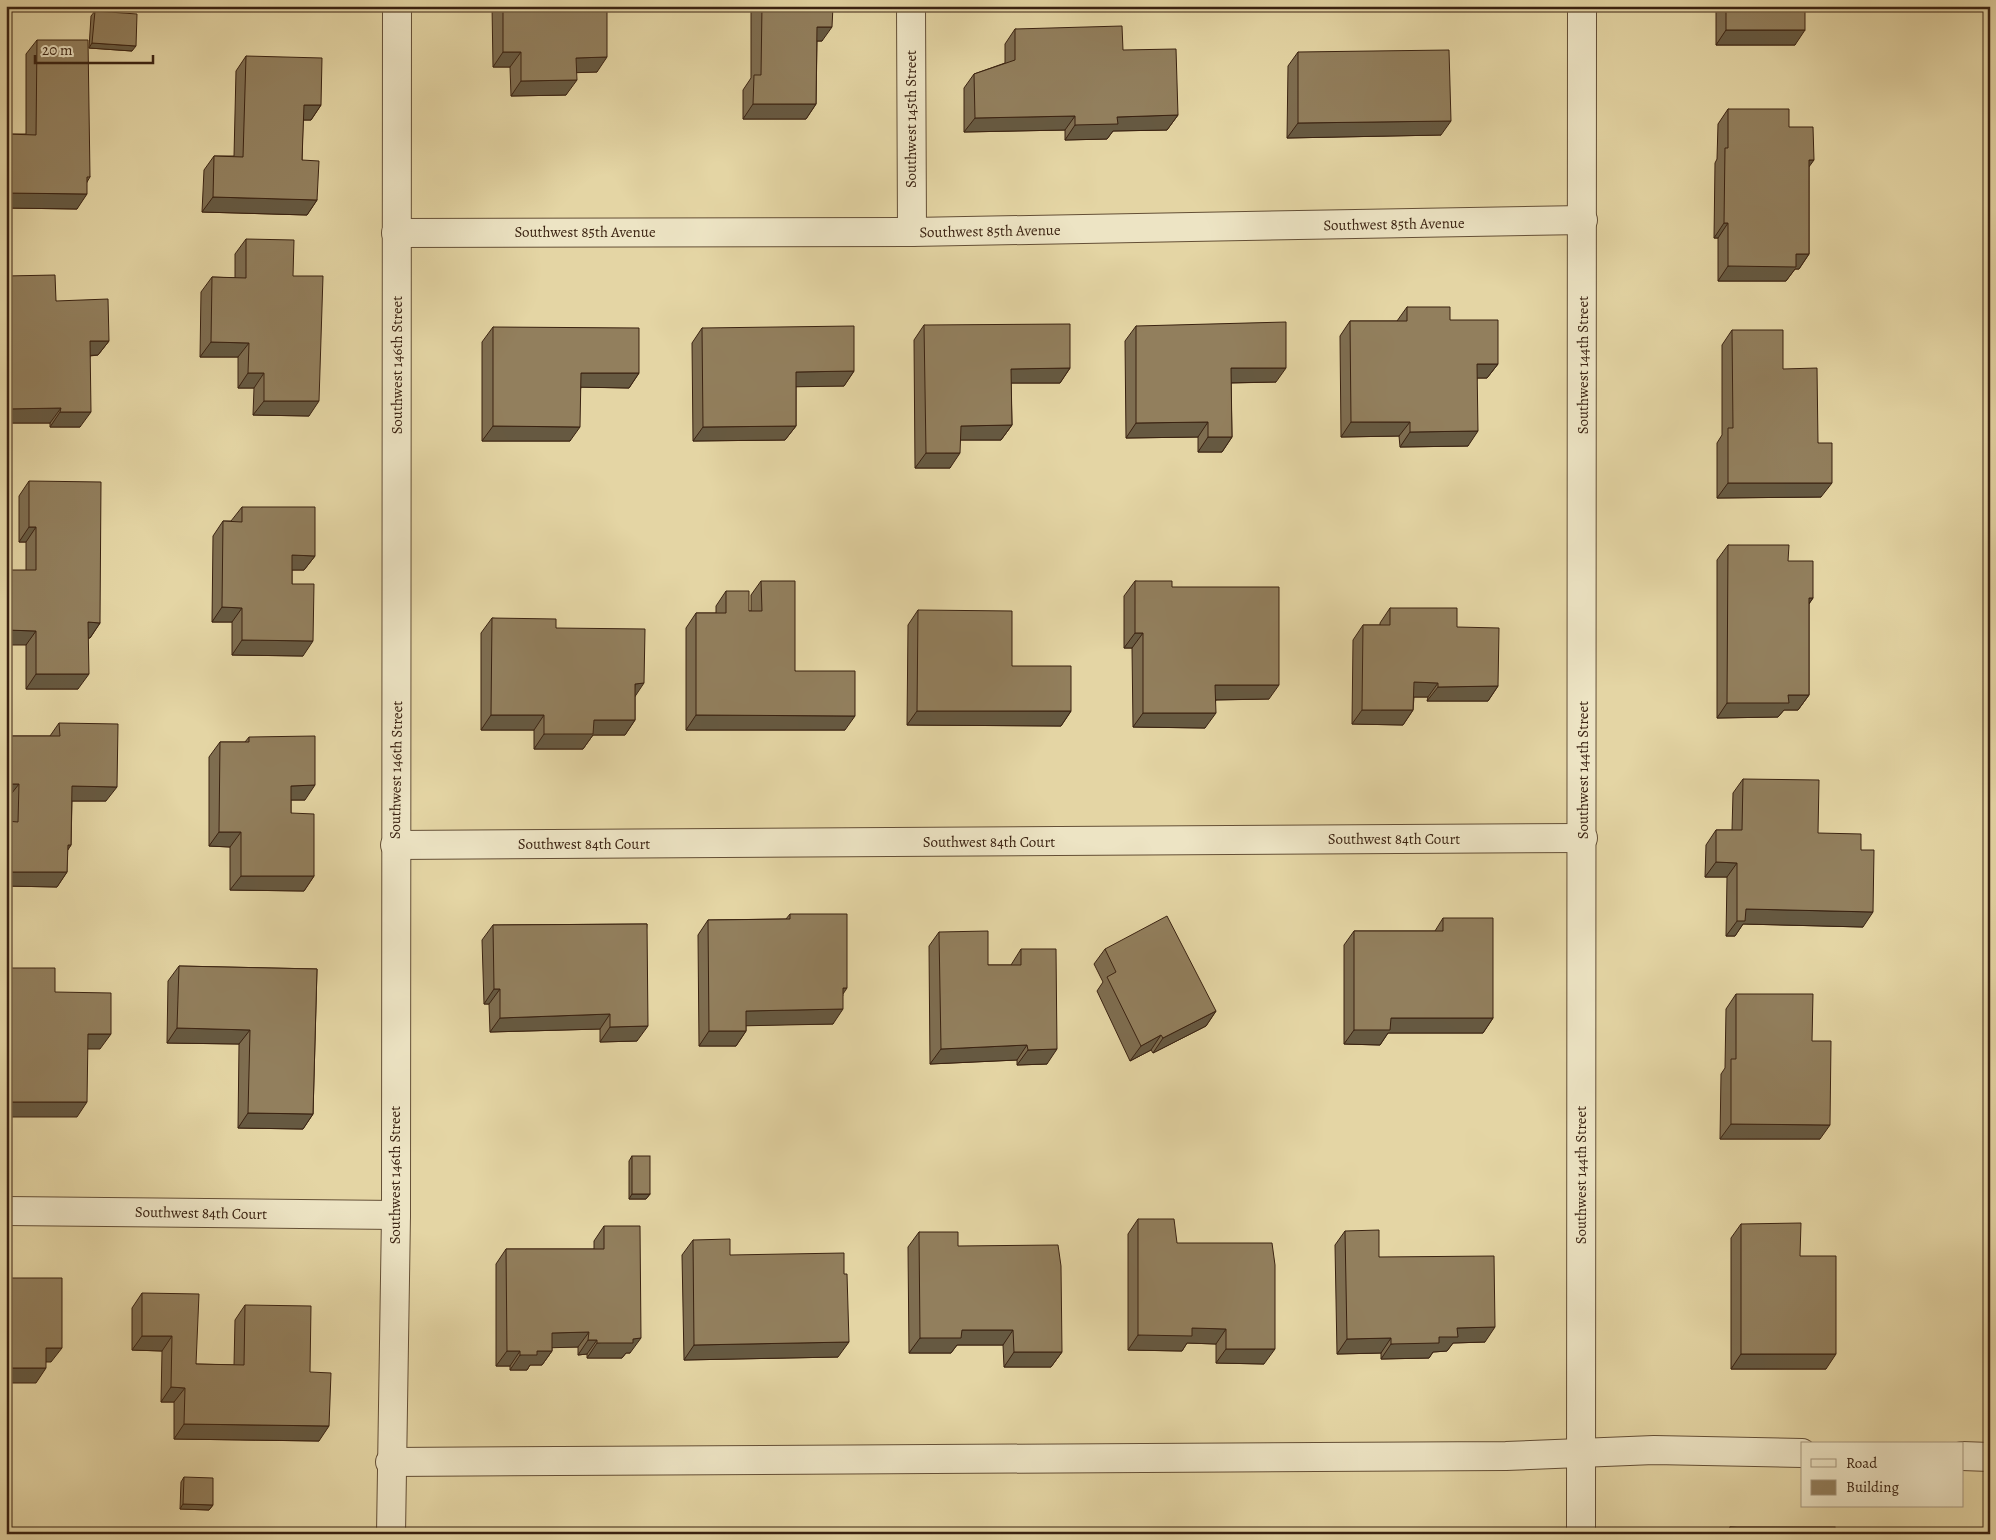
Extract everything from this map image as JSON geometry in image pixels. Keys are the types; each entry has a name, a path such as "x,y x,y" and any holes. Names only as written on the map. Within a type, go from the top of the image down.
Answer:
{"street":[{"name":"Southwest 146th Street","path":"391,1534 390,1462 396,1216 397,6"},
{"name":"Southwest 145th Street","path":"911,6 912,232"},
{"name":"Southwest 144th Street","path":"1581,1534 1583,838 1582,6"},
{"name":"Southwest 85th Avenue","path":"396,233 912,232 1583,220"},
{"name":"Southwest 84th Court","path":"396,845 1583,838"},
{"name":"Southwest 84th Court","path":"6,1211 396,1216"},
{"path":"390,1462 1506,1456 1654,1450 1801,1453"},
{"path":"1964,1456 1990,1457"}],"building":[{"path":"503,6 607,6 607,57 576,58 577,80 521,81 521,52 503,52"},
{"path":"762,6 833,6 832,27 817,27 816,104 753,104 754,75 761,75"},
{"path":"1726,6 1805,6 1805,30 1726,30"},
{"path":"95,11 137,14 136,46 92,43"},
{"path":"1122,26 1123,50 1176,49 1178,115 1117,117 1118,124 1075,125 1075,116 975,118 974,74 1015,60 1015,29"},
{"path":"37,40 88,40 90,177 87,177 87,194 6,193 6,134 36,135"},
{"path":"1449,50 1451,121 1298,123 1298,52"},
{"path":"246,56 322,58 321,105 304,105 302,160 319,161 317,200 213,197 214,156 243,157"},
{"path":"1728,109 1789,109 1789,127 1813,127 1814,160 1809,160 1809,254 1796,254 1796,267 1728,266 1728,223 1724,223 1725,148 1728,148"},
{"path":"246,239 294,240 293,276 323,276 319,401 264,401 264,373 248,373 249,343 211,342 212,277 246,278"},
{"path":"55,275 56,301 108,299 109,341 90,341 91,412 60,412 61,408 6,409 6,276"},
{"path":"1407,307 1450,307 1450,320 1498,320 1498,364 1477,364 1478,431 1410,432 1410,422 1351,422 1350,321 1407,321"},
{"path":"1286,322 1286,368 1231,368 1232,437 1208,437 1208,422 1136,423 1136,326"},
{"path":"1070,324 1070,368 1011,369 1012,425 961,426 960,453 926,453 924,325"},
{"path":"854,326 854,371 796,372 796,426 703,427 702,328"},
{"path":"493,327 639,328 639,373 581,373 580,427 493,426"},
{"path":"1732,330 1783,330 1783,369 1817,368 1818,443 1832,443 1832,483 1728,483 1728,428 1733,428"},
{"path":"29,481 101,482 100,623 88,622 89,674 36,674 36,631 6,630 6,570 36,570 36,527 29,527"},
{"path":"242,507 315,507 315,556 292,555 292,584 314,584 313,641 242,640 242,608 222,607 223,521 242,522"},
{"path":"1728,545 1789,545 1788,561 1813,561 1813,598 1809,598 1809,695 1788,695 1789,703 1727,703"},
{"path":"761,581 795,581 795,671 855,671 855,716 696,715 696,613 726,613 726,591 749,591 749,611 762,611"},
{"path":"1135,581 1172,581 1172,587 1279,587 1279,685 1215,685 1216,713 1143,713 1143,633 1135,633"},
{"path":"1390,608 1457,608 1457,627 1499,628 1498,686 1438,687 1438,683 1414,682 1413,710 1362,710 1363,625 1390,625"},
{"path":"918,610 1012,611 1012,666 1071,666 1071,711 917,711"},
{"path":"492,618 556,619 556,628 645,629 644,683 635,684 635,720 594,720 593,734 544,734 544,715 491,715"},
{"path":"59,723 118,724 117,787 72,786 71,845 68,845 67,872 6,872 6,821 18,822 19,784 6,784 6,736 60,736"},
{"path":"315,736 315,785 291,786 291,813 314,814 314,876 241,876 241,832 219,832 220,742 249,742 249,737"},
{"path":"1743,779 1819,780 1818,833 1861,834 1861,850 1874,850 1873,912 1746,909 1745,921 1737,921 1737,863 1716,862 1716,830 1742,830"},
{"path":"790,914 847,914 847,988 843,988 843,1009 746,1011 746,1031 709,1031 708,920 790,919"},
{"path":"1167,916 1216,1011 1163,1038 1161,1035 1141,1046 1107,977 1116,972 1105,949"},
{"path":"1443,918 1493,918 1493,1018 1391,1018 1390,1030 1354,1030 1354,931 1443,931"},
{"path":"647,924 648,1026 610,1027 610,1014 500,1018 500,989 494,989 493,925"},
{"path":"988,931 988,965 1021,965 1021,949 1056,949 1057,1049 1028,1050 1027,1045 941,1049 939,932"},
{"path":"179,966 317,969 313,1114 248,1113 250,1030 177,1028"},
{"path":"6,968 55,968 55,992 111,993 111,1034 88,1034 87,1102 6,1102"},
{"path":"1736,994 1813,994 1812,1041 1831,1041 1830,1125 1731,1124 1731,1059 1736,1059"},
{"path":"632,1156 650,1156 650,1194 632,1194"},
{"path":"1138,1219 1174,1219 1177,1243 1272,1243 1275,1265 1275,1349 1226,1349 1226,1329 1192,1328 1192,1336 1138,1335"},
{"path":"1801,1223 1800,1256 1836,1256 1836,1354 1741,1354 1741,1224"},
{"path":"604,1226 640,1226 641,1338 633,1339 633,1343 597,1343 597,1340 588,1340 589,1332 552,1333 552,1351 537,1351 537,1355 520,1355 520,1351 507,1351 506,1249 604,1249"},
{"path":"1379,1230 1379,1257 1494,1256 1495,1327 1457,1328 1458,1337 1439,1337 1439,1343 1391,1344 1391,1338 1347,1339 1345,1231"},
{"path":"919,1232 958,1232 958,1246 1058,1245 1061,1266 1062,1352 1014,1352 1013,1330 962,1330 961,1338 920,1338"},
{"path":"730,1239 730,1255 844,1253 844,1274 847,1274 849,1342 694,1345 693,1240"},
{"path":"6,1278 62,1278 62,1348 46,1348 46,1368 6,1368"},
{"path":"142,1293 199,1294 196,1364 244,1365 245,1305 311,1306 310,1372 331,1373 329,1426 184,1424 185,1388 171,1387 172,1336 142,1336"},
{"path":"184,1477 213,1478 213,1505 183,1504"},
{"path":"1730,1527 1835,1527 1835,1534 1730,1534"},
{"path":"30,1531 67,1531 67,1534 31,1534"}]}
